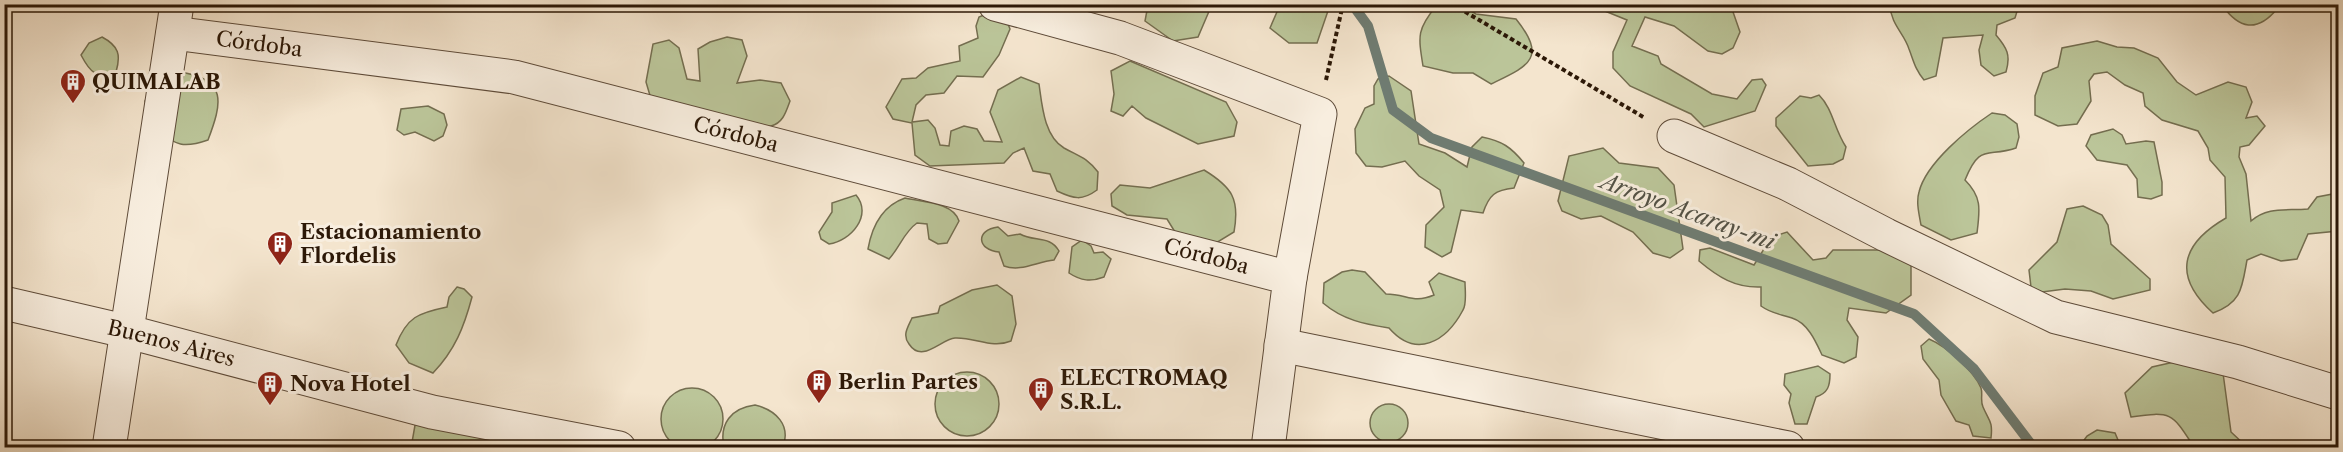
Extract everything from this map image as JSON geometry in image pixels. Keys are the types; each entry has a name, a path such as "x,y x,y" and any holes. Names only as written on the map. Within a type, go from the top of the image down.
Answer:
{"street":[{"path":"995,4 1120,38 1320,114 1290,278 1268,447"},
{"path":"110,447 175,19"},
{"name":"Córdoba","path":"175,19 514,77 1290,278"},
{"path":"1674,136 1788,184 1886,235 2056,317 2238,363 2338,393"},
{"name":"Buenos Aires","path":"4,303 129,332 432,412 619,447"},
{"path":"1281,345 1788,447"}],"path":[{"path":"1320,114 1334,37 1343,4"},
{"path":"1452,4 1674,136"}],"green space":[{"path":"1148,5 1204,5 1210,9 1198,37 1173,41 1145,21"},
{"path":"1280,5 1330,5 1317,43 1289,43 1270,28"},
{"path":"1437,5 1461,5 1476,14 1516,19 1531,44 1532,52 1529,60 1515,72 1491,84 1473,73 1453,73 1423,66 1420,47 1422,27"},
{"path":"1590,5 1725,5 1732,9 1740,32 1733,48 1722,54 1708,51 1674,26 1645,17 1632,46 1658,56 1661,64 1712,94 1737,99 1752,80 1762,79 1766,85 1755,111 1704,127 1691,114 1630,86 1613,68 1613,52 1627,20"},
{"path":"1890,5 2019,5 2015,18 1997,25 1996,35 2008,56 2006,72 1994,76 1981,65 1979,50 1983,35 1943,38 1936,76 1924,80 1895,23"},
{"path":"2222,5 2276,5 2277,9 2262,22 2248,25 2235,19"},
{"path":"986,14 1004,14 1010,29 999,55 983,77 957,76 944,93 926,95 916,105 912,122 928,120 935,128 940,145 949,146 951,131 964,126 977,129 984,141 1002,142 990,112 998,90 1021,77 1039,84 1045,119 1052,136 1057,143 1086,160 1098,172 1097,190 1092,194 1078,198 1057,191 1050,174 1033,171 1024,148 1013,153 1004,163 930,166 915,155 912,123 893,119 886,107 902,79 916,78 928,68 960,61 959,46 978,38 976,26 979,17"},
{"path":"102,37 112,44 117,52 116,72 98,74 91,70 81,55 89,43"},
{"path":"727,37 742,40 747,56 737,83 760,80 781,83 790,101 783,116 775,125 760,127 729,122 651,99 646,82 653,44 669,40 679,48 687,79 700,81 698,49 710,42"},
{"path":"2097,41 2117,47 2134,48 2158,58 2177,82 2196,95 2228,82 2246,87 2252,102 2246,118 2257,116 2265,126 2249,145 2240,147 2239,157 2246,174 2251,221 2271,211 2308,209 2317,197 2338,193 2338,231 2308,234 2297,259 2281,261 2261,254 2247,260 2239,293 2230,304 2213,313 2191,286 2187,274 2187,261 2199,239 2226,218 2225,177 2210,160 2208,148 2198,131 2162,120 2145,106 2143,93 2125,85 2107,72 2094,74 2089,81 2091,101 2077,124 2058,126 2035,115 2035,96 2043,73 2058,67 2062,48"},
{"path":"1130,61 1226,102 1237,122 1234,136 1198,144 1146,118 1132,106 1123,116 1111,111 1114,94 1111,71"},
{"path":"180,72 196,75 207,80 214,87 218,104 208,140 190,144 178,143 151,127 145,101 154,82"},
{"path":"1389,76 1411,91 1419,144 1445,153 1467,167 1472,147 1482,137 1506,145 1524,163 1514,188 1494,194 1483,213 1461,210 1451,252 1442,257 1425,247 1426,225 1444,207 1440,190 1419,176 1405,161 1382,167 1366,166 1356,153 1355,129 1365,108 1374,104 1374,86 1378,79"},
{"path":"1819,95 1827,106 1846,147 1843,159 1833,164 1808,166 1776,126 1776,118 1800,96 1811,98"},
{"path":"428,106 444,114 447,125 443,136 434,141 415,132 404,135 397,130 401,109"},
{"path":"1992,113 2005,115 2017,124 2019,137 2016,148 1980,156 1970,168 1965,180 1977,198 1979,217 1977,233 1951,240 1921,225 1919,192 1923,181 1939,158 1960,137"},
{"path":"2113,129 2122,135 2126,144 2154,142 2162,182 2162,195 2151,199 2138,197 2137,179 2127,165 2097,160 2086,146 2091,135"},
{"path":"1603,148 1619,163 1658,168 1674,185 1683,249 1670,258 1653,253 1633,232 1601,216 1581,219 1562,211 1558,201 1569,156"},
{"path":"1204,170 1227,188 1235,202 1234,232 1216,243 1175,232 1167,219 1127,215 1112,206 1111,194 1120,185 1150,188"},
{"path":"856,195 861,203 862,211 857,226 845,238 837,242 829,244 821,239 819,232 832,212 832,203"},
{"path":"905,198 944,206 956,215 959,221 947,243 938,244 929,239 927,224 917,223 889,259 868,249 870,241 879,218 890,206"},
{"path":"2083,206 2102,215 2108,225 2111,244 2150,279 2150,290 2113,299 2091,291 2065,289 2042,292 2031,287 2029,270 2057,242 2067,209"},
{"path":"998,227 1008,236 1020,234 1046,241 1059,251 1054,260 1016,268 1004,266 999,252 986,248 982,240 985,232"},
{"path":"1787,232 1813,260 1826,258 1833,250 1882,250 1911,265 1911,295 1886,313 1849,308 1847,320 1858,337 1856,357 1844,363 1822,355 1811,334 1798,320 1761,306 1761,287 1743,286 1727,280 1699,261 1700,250 1710,248 1754,265 1764,249 1766,239"},
{"path":"1082,240 1091,246 1094,253 1103,252 1111,259 1104,277 1086,280 1069,273 1072,247"},
{"path":"1352,270 1365,272 1386,294 1415,299 1434,295 1429,282 1439,273 1465,282 1464,307 1448,331 1439,338 1430,343 1410,343 1389,328 1371,325 1338,314 1323,303 1324,283 1342,272"},
{"path":"997,285 1012,296 1016,324 1011,341 997,344 955,338 920,352 914,350 907,341 907,328 912,318 938,313 940,306 972,290"},
{"path":"457,287 464,289 472,297 466,318 453,347 433,373 409,363 396,345 405,328 409,322 421,314 447,307 449,297"},
{"path":"1929,339 1959,360 1977,381 1982,390 1982,405 1991,424 1991,438 1973,436 1969,425 1956,421 1941,395 1939,380 1923,359 1921,346"},
{"path":"2183,360 2223,373 2231,432 2247,447 2194,447 2181,427 2170,417 2155,414 2131,417 2125,393 2152,367"},
{"path":"1818,366 1830,374 1829,385 1826,391 1816,397 1807,424 1795,424 1789,403 1791,394 1784,385 1785,374"},
{"path":"967,372 985,378 993,386 999,404 993,422 985,430 967,436 949,430 941,422 935,404 941,386 949,378"},
{"path":"692,388 704,390 714,397 721,407 723,419 721,431 714,441 704,448 692,450 680,448 670,441 663,431 661,419 663,407 670,397 680,390"},
{"path":"1389,404 1402,410 1408,423 1402,436 1389,442 1376,436 1370,423 1376,410"},
{"path":"755,405 763,407 780,420 785,432 783,447 724,447 723,431 729,418 739,410"},
{"path":"418,408 563,448 411,448"},
{"path":"2097,430 2115,433 2121,447 2083,447 2082,443 2087,436"}],"waterway":[{"name":"Arroyo Acaray-mi","path":"1352,4 1368,26 1393,110 1431,138 1914,314 1974,369 2034,448"}],"place":[{"name":"QUIMALAB","path":"73,105"},
{"name":"Estacionamiento Flordelis","path":"280,267"},
{"name":"Berlin Partes","path":"819,405"},
{"name":"Nova Hotel","path":"270,407"},
{"name":"ELECTROMAQ S.R.L.","path":"1041,413"}]}
